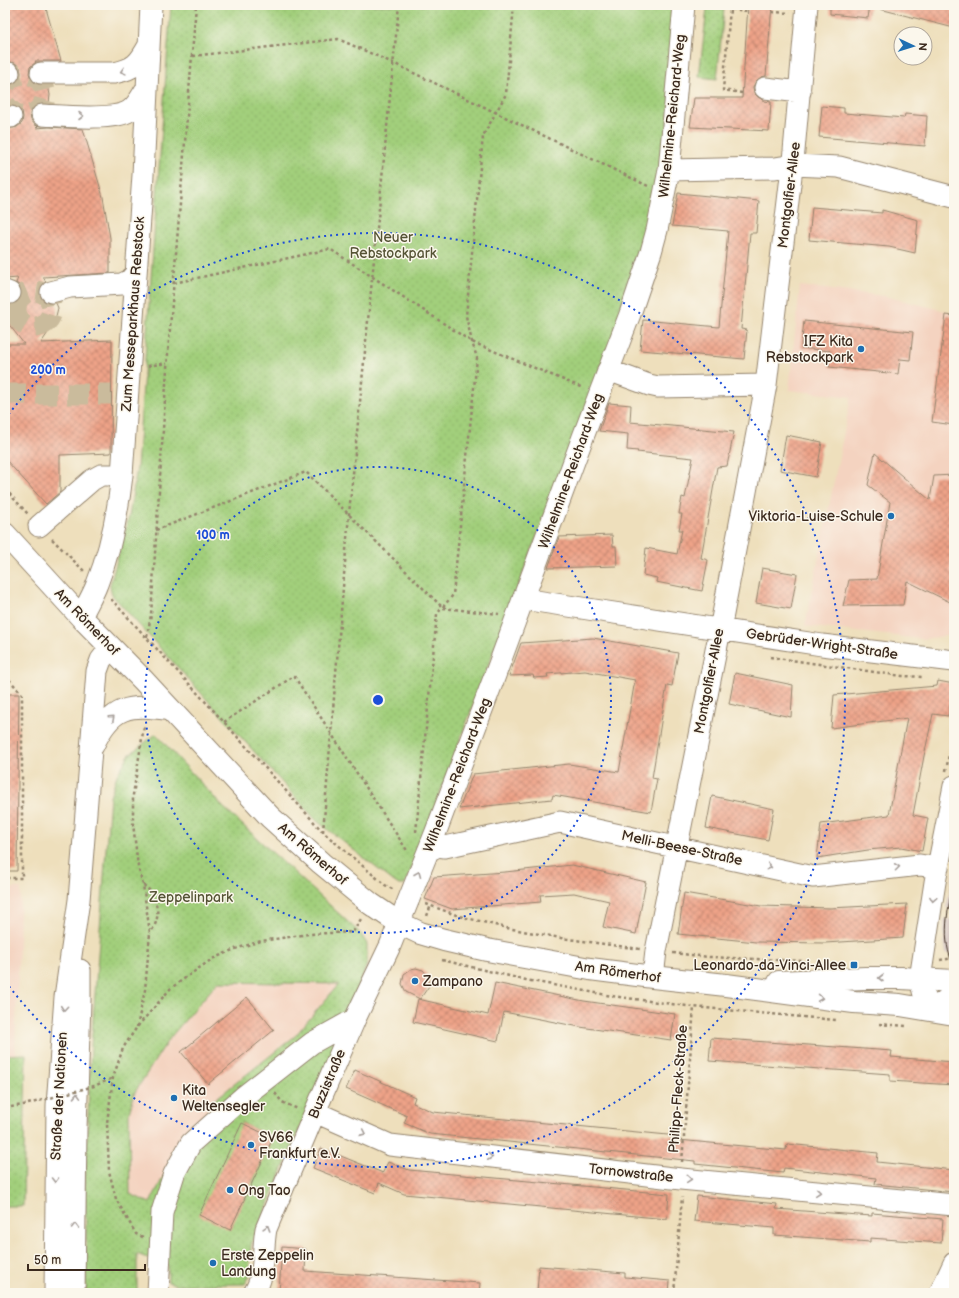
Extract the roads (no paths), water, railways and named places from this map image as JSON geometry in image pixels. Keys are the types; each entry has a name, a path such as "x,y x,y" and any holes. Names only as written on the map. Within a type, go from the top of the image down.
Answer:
{"main road":[{"name":"Am Römerhof","path":"5,534 81,617 171,710 270,816 320,863 371,904 399,923 420,933 444,940 487,950 590,969 854,1002 900,1005 954,1014"},
{"name":"Am Römerhof","path":"726,985 864,978 954,981"}],"street":[{"name":"Zum Messeparkhaus Rebstock","path":"81,617 97,585 112,538 119,502 122,475 120,393 136,273 143,175 151,5"},
{"name":"Wilhelmine-Reichard-Weg","path":"399,923 409,897 417,847 459,771 652,252 670,170 684,5"},
{"name":"Montgolfier-Allee","path":"652,977 676,846 720,630 766,385 793,165 800,92 799,9"},
{"path":"46,69 114,73 126,71 135,66 149,45"},
{"path":"765,88 800,92"},
{"path":"42,115 80,117 121,115 137,104 146,89"},
{"path":"670,170 776,168 793,165 839,167 954,197"},
{"path":"51,292 70,287 122,284 130,280 136,273"},
{"path":"608,370 658,387 766,385"},
{"path":"39,526 92,480 101,476 122,475"},
{"name":"Gebrüder-Wright-Straße","path":"520,608 720,630 822,645 954,661"},
{"name":"Straße der Nationen","path":"55,1293 57,1105 65,997 79,900 97,671 101,660 111,647"},
{"name":"Straße der Nationen","path":"91,750 100,732 112,716 132,707 171,710"},
{"path":"954,786 938,868 920,979 924,995 931,1010 954,993"},
{"name":"Melli-Beese-Straße","path":"417,847 445,847 560,822 813,877 920,865 938,868"},
{"name":"Straße der Nationen","path":"74,1293 76,1128 80,1000 79,900"},
{"name":"Buzzistraße","path":"254,1293 262,1276 266,1229 355,1019 390,946 399,923"},
{"path":"158,1293 162,1212 174,1174 191,1143 243,1097 312,1043 355,1019"},
{"name":"Tornowstraße","path":"314,1114 390,1145 681,1178 954,1205"},
{"path":"941,1293 954,1263"}],"tunnel":[{"path":"5,86 14,76 29,74 39,80 44,88 45,97 43,104 37,111 30,115 22,115 13,112 5,104"},
{"path":"37,291 47,296 51,302 52,309 51,316 47,322 41,326 31,327 21,322 17,316 16,306 21,296 27,292 37,291"},
{"path":"5,394 111,394"}],"tram line":[{"path":"954,881 946,924 947,945 954,966"}],"place":[{"name":"IFZ Kita Rebstockpark","path":"861,349"},
{"name":"Viktoria-Luise-Schule","path":"891,516"},
{"name":"Leonardo-da-Vinci-Allee","path":"854,965"},
{"name":"Zampano","path":"415,981"},
{"name":"Kita Weltensegler","path":"174,1098"},
{"name":"SV66 Frankfurt e.V.","path":"251,1145"},
{"name":"Ong Tao","path":"230,1190"},
{"name":"Erste Zeppelin Landung","path":"213,1263"}],"park label":[{"name":"Neuer Rebstockpark","path":"393,246"},
{"name":"Zeppelinpark","path":"191,897"}]}
